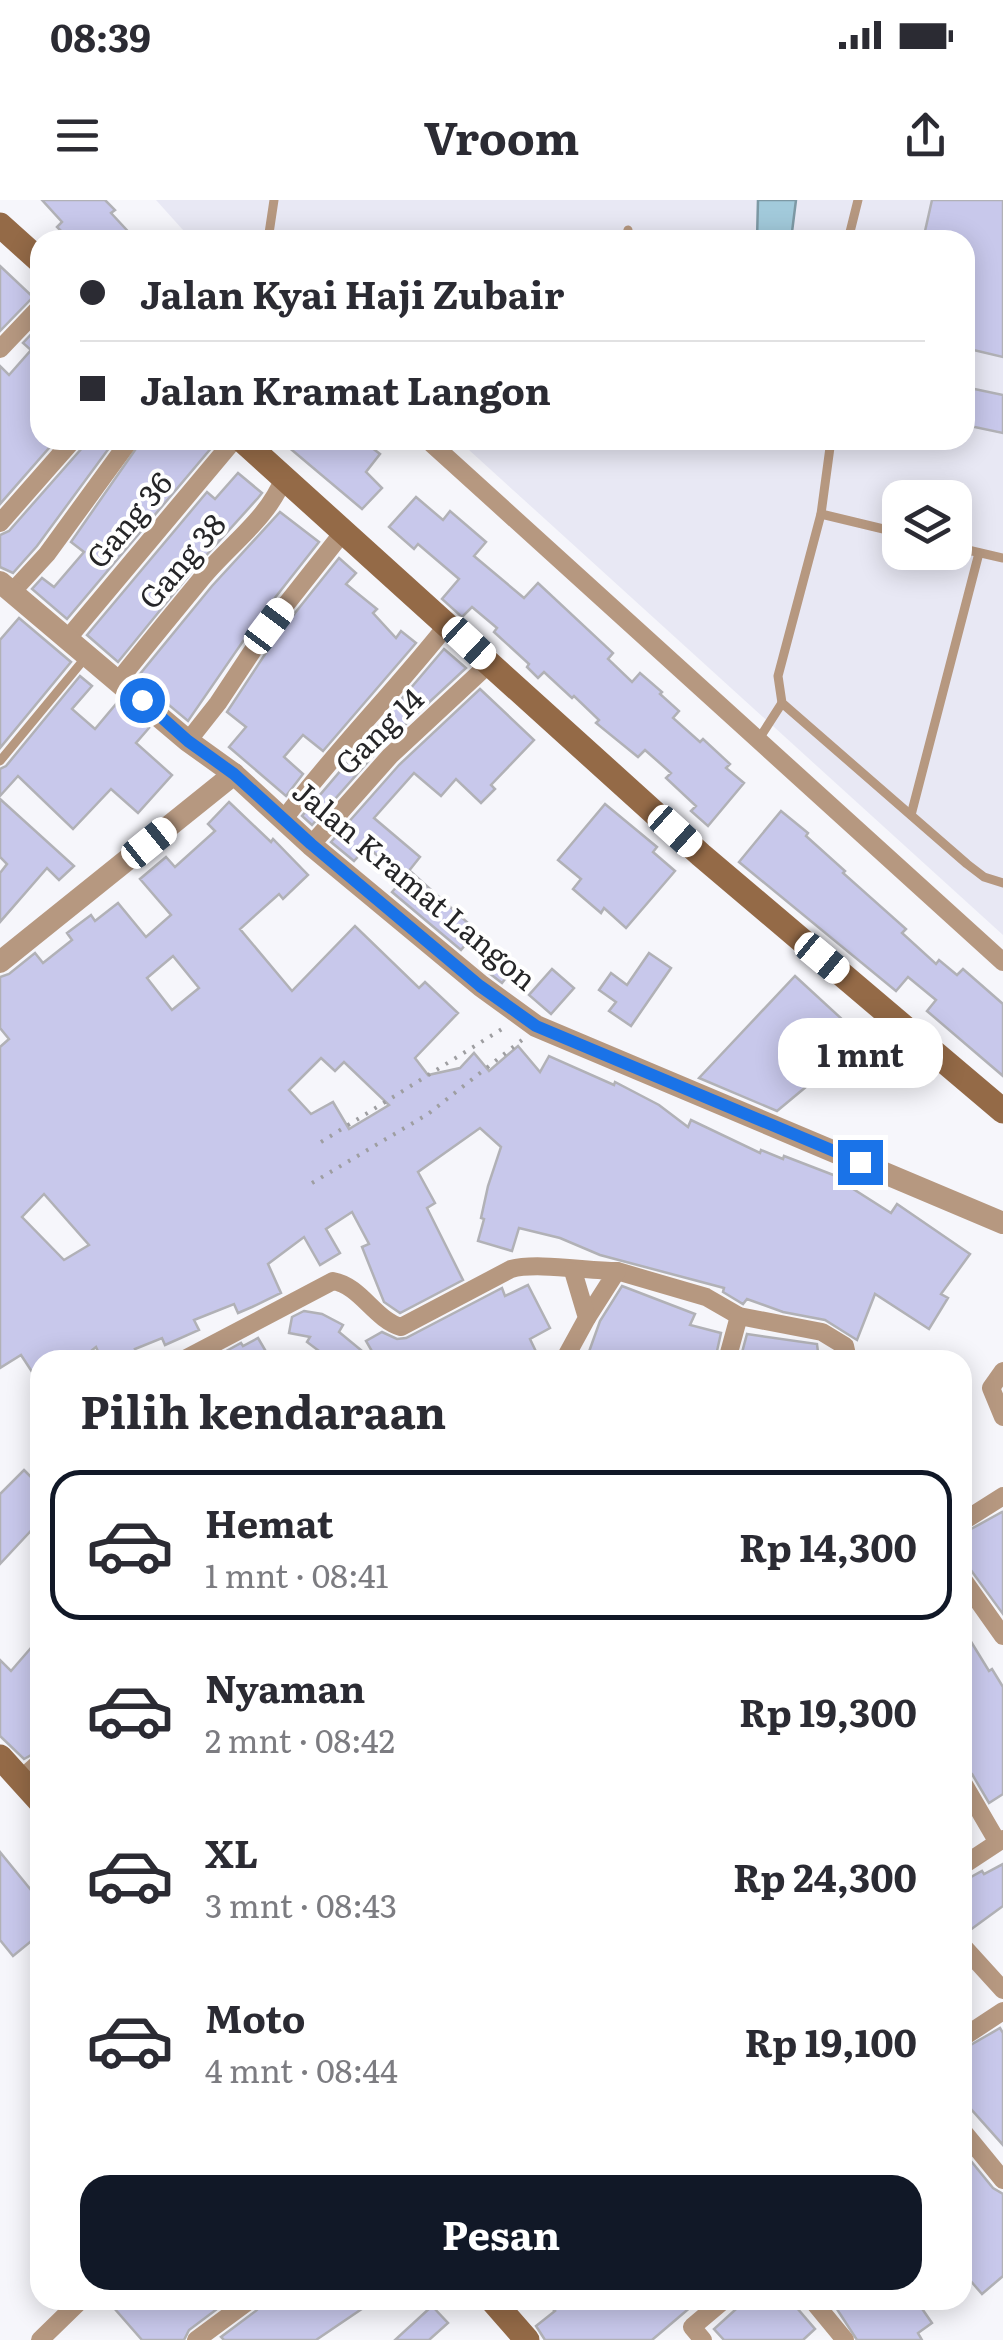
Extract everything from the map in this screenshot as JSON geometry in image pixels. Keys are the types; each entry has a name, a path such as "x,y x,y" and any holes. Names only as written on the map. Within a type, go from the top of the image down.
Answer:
{"main road":[{"path":"0,226 30,253"},
{"path":"253,450 702,856 1003,1111"},
{"path":"0,1758 30,1770"},
{"path":"501,2310 527,2340"}],"street":[{"path":"0,349 30,318"},
{"path":"0,523 64,450"},
{"path":"6,587 47,554 123,450"},
{"name":"Gang 36","path":"68,638 226,450"},
{"path":"439,450 1003,962"},
{"name":"Gang 38","path":"118,680 202,578 265,510 278,494 284,477"},
{"path":"188,741 344,530"},
{"name":"Jalan Kramat Langon","path":"6,587 188,741 234,774 480,986 530,1021 1003,1223"},
{"path":"284,819 340,747 376,711 448,624"},
{"name":"Gang 14","path":"311,844 390,756 490,663"},
{"path":"0,962 234,774"},
{"path":"202,1350 333,1281 347,1286 388,1322 401,1327 525,1265 617,1271 706,1297 739,1316 822,1332 845,1350"},
{"path":"572,1270 587,1318"},
{"path":"569,1350 617,1271"},
{"path":"730,1350 739,1316"},
{"path":"1003,1371 991,1388 1003,1416"},
{"path":"972,1516 1003,1496"},
{"path":"972,1592 1003,1636"},
{"path":"972,1797 1000,1840 972,1859"},
{"path":"972,1956 1003,1990"},
{"path":"972,2031 1003,2010"},
{"path":"972,2142 1003,2180"},
{"path":"40,2340 71,2310"},
{"path":"196,2340 236,2310"},
{"path":"703,2340 692,2327 712,2310"},
{"path":"820,2310 845,2340"}],"lane":[{"path":"270,230 274,200"},
{"path":"850,230 858,200"},
{"path":"758,742 782,703 778,676 820,514 830,450"},
{"path":"820,514 882,529"},
{"path":"972,551 1003,558"},
{"path":"911,815 979,553"},
{"path":"0,760 88,655"},
{"path":"782,703 984,877 1003,882"}],"path":[{"path":"321,1142 530,1021"},
{"path":"312,1182 428,1114 517,1045 530,1021"}],"shaded area":[{"path":"156,200 758,200 757,230 183,230"},
{"path":"796,200 1003,200 1003,935 469,450 975,450 975,230 792,230"}],"water":[{"path":"758,200 796,200 792,230 757,230"}],"building":[{"path":"42,200 105,200 127,230 60,230 57,227 62,222"},
{"path":"932,200 1003,200 1003,357 975,350 975,230 925,230"},
{"path":"0,266 30,294 30,300 0,331"},
{"path":"30,351 30,450 47,450 0,504 0,366 9,375"},
{"path":"975,389 1003,395 1003,433 975,427"},
{"path":"80,450 108,450 13,573 0,567 0,535 9,531"},
{"path":"135,450 210,450 67,619 32,589 42,578 54,587 84,552 71,542"},
{"path":"292,450 375,450 380,454 366,472 382,488 362,509"},
{"path":"238,473 262,493 118,662 87,635 207,492 215,499"},
{"path":"416,497 443,520 450,511 486,542 474,556 524,598 538,583 613,653 608,659 632,682 640,673 679,711 673,718 730,764 726,768 744,783 708,826 691,811 696,806 666,778 671,773 645,750 638,757 544,672 538,678 527,667 529,664 494,632 497,628 472,607 462,617 442,599 459,579 418,544 414,549 389,527"},
{"path":"280,512 319,542 259,618 188,721 157,695 159,692 140,674 212,586"},
{"path":"339,558 356,573 346,584 377,609 373,613 396,638 401,631 416,643 323,751 303,735 284,757 303,774 286,796 229,747 246,727 227,712 279,633"},
{"path":"19,618 71,662 0,748 0,640"},
{"path":"444,649 466,668 381,747 312,825 302,816"},
{"path":"80,676 92,686 72,709 95,729 116,704 136,717 149,728 136,743 172,775 138,813 111,789 73,829 18,776 0,796 0,769"},
{"path":"480,689 534,740 491,785 495,789 481,803 456,779 441,796 414,773 374,818 420,857 404,877 367,847 354,861 331,842 399,765"},
{"path":"0,799 74,866 59,880 47,868 0,922 0,873 7,864 0,857"},
{"path":"229,802 308,875 283,899 279,894 240,929 292,991 355,926 419,988 425,982 458,1013 415,1058 428,1075 460,1068 474,1053 489,1071 518,1046 540,1072 549,1056 614,1085 615,1082 659,1105 688,1127 691,1120 760,1153 761,1150 783,1159 784,1156 849,1181 847,1185 891,1213 897,1204 970,1254 941,1294 948,1298 929,1329 875,1294 857,1340 825,1320 783,1312 747,1299 743,1304 723,1292 724,1288 600,1255 560,1238 519,1228 512,1251 478,1241 488,1186 501,1147 480,1128 418,1172 435,1203 427,1208 463,1280 400,1313 384,1302 362,1247 369,1244 352,1212 326,1229 340,1253 320,1265 304,1237 268,1264 281,1293 252,1307 238,1313 234,1304 194,1320 199,1330 165,1345 162,1338 136,1350 30,1350 30,1369 21,1355 0,1368 0,1047 9,1039 0,1028 0,977 35,953 43,963 72,940 67,933 91,915 95,921 118,903 146,937 171,915 140,879 166,857 175,867 215,831 208,824","holes":["173,956 199,988 172,1010 147,978","321,1058 335,1071 344,1062 389,1105 349,1129 333,1102 311,1114 289,1090","44,1194 89,1245 64,1260 22,1217"]},
{"path":"605,804 657,847 653,852 675,871 626,928 604,908 601,913 573,889 581,879 558,860"},
{"path":"781,811 906,929 902,933 936,964 939,960 957,975 963,969 1003,1004 1003,1076 927,1011 936,1000 908,977 896,991 739,862"},
{"path":"410,871 477,931 461,950 392,892"},
{"path":"500,951 516,965 502,983 485,970"},
{"path":"649,953 671,968 631,1026 609,1011 616,1002 599,990 611,973 627,985"},
{"path":"552,969 574,988 551,1014 529,995"},
{"path":"795,976 857,1033 813,1081 777,1111 699,1078"},
{"path":"528,1285 550,1328 530,1339 535,1350 371,1350 366,1341 382,1332 397,1339 406,1338 502,1288 505,1296"},
{"path":"622,1286 695,1314 690,1325 721,1333 717,1350 590,1350 600,1321"},
{"path":"304,1311 322,1314 343,1325 339,1332 361,1350 318,1350 307,1342 310,1337 289,1333 292,1317"},
{"path":"747,1334 817,1344 818,1350 743,1350"},
{"path":"258,1338 265,1350 228,1350 241,1343 243,1346"},
{"path":"24,1470 30,1476 30,1532 0,1564 0,1494"},
{"path":"1002,1512 1003,1614 972,1572 972,1528"},
{"path":"972,1643 1003,1687 1003,1794 989,1803 972,1774"},
{"path":"30,1649 30,1756 24,1759 0,1736 0,1660 11,1671"},
{"path":"0,1852 30,1889 30,1942 13,1956 0,1940"},
{"path":"1003,1864 1003,1906 972,1929 972,1876 982,1871 984,1874"},
{"path":"1000,2028 1003,2033 1003,2145 972,2110 972,2044"},
{"path":"972,2162 1003,2194 1003,2276 982,2294 972,2282"},
{"path":"116,2310 216,2310 189,2330 184,2340 142,2340"},
{"path":"257,2310 360,2310 316,2340 221,2337"},
{"path":"428,2310 436,2310 448,2323 429,2340 395,2340"},
{"path":"687,2310 652,2340 545,2340 536,2326 555,2311"},
{"path":"735,2310 799,2310 815,2329 803,2340 724,2340 714,2329"},
{"path":"838,2310 923,2310 932,2323 918,2333 922,2340 857,2340"}],"route":[{"path":"142,700 480,986 536,1026 860,1162"}]}
